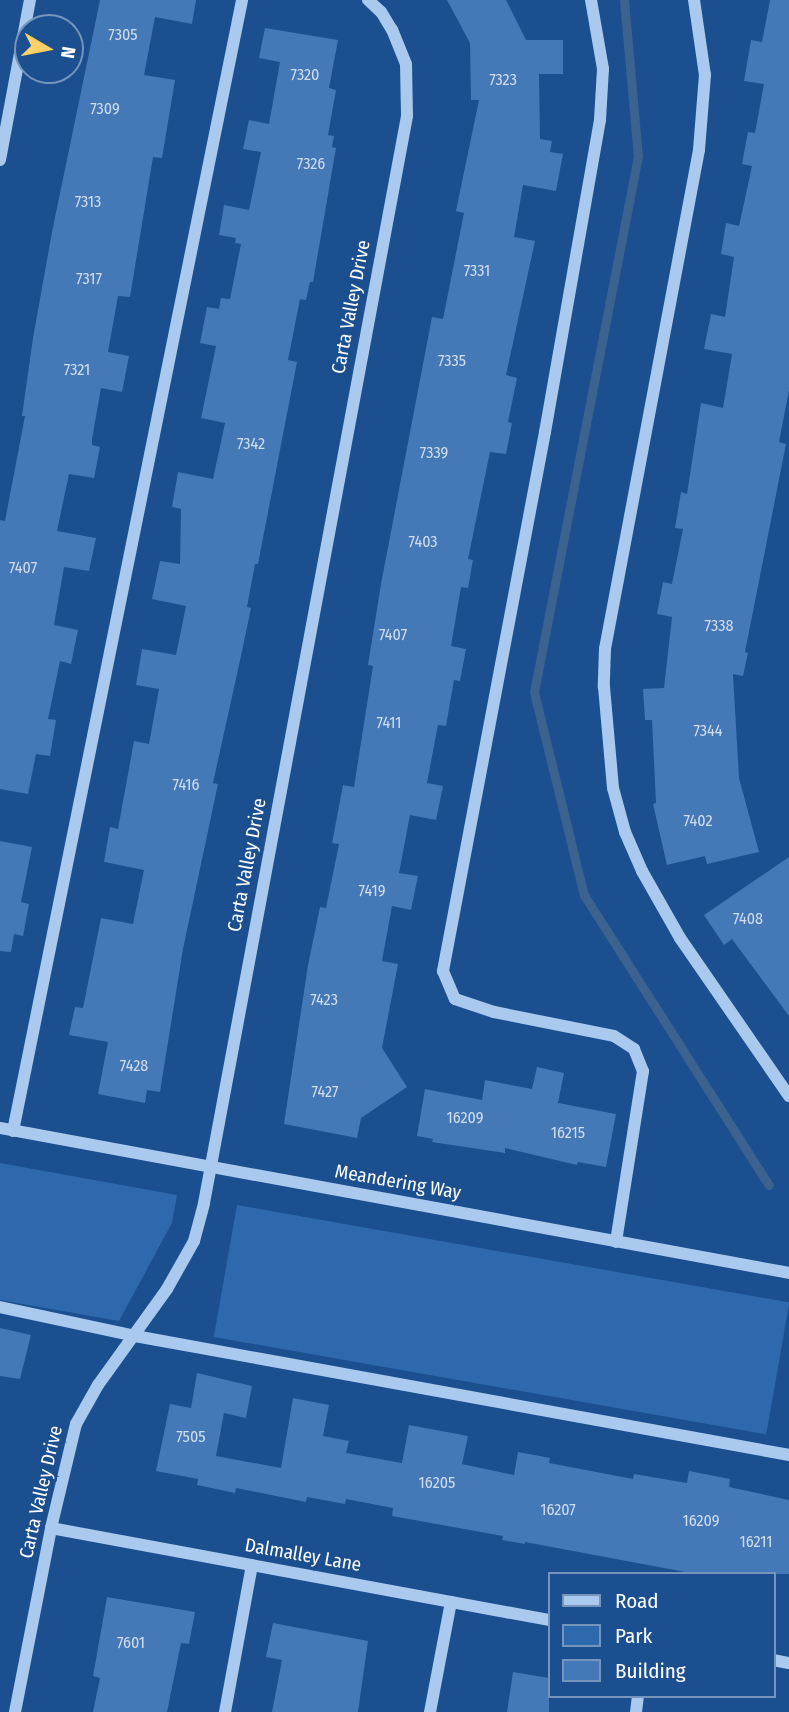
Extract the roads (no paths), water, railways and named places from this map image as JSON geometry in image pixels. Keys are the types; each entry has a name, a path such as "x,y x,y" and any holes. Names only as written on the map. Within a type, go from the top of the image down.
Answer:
{"street":[{"path":"0,160 30,0"},
{"path":"7,1130 242,0"},
{"name":"Carta Valley Drive","path":"15,1712 51,1528 76,1424 98,1385 167,1290 194,1241 210,1167 407,116 406,64 392,30 381,12 368,0"},
{"path":"591,0 603,69 600,120 545,432 443,971 455,999 494,1012 614,1036 634,1049 643,1070 616,1242"},
{"path":"694,0 705,75 699,150 605,649 604,687 613,788 625,832 642,871 680,938 789,1096"},
{"name":"Meandering Way","path":"7,1130 789,1273"},
{"path":"0,1307 135,1336 789,1455"},
{"name":"Dalmalley Lane","path":"51,1528 548,1620"},
{"path":"225,1712 252,1565"},
{"path":"430,1712 451,1602"}],"waterway":[{"path":"624,0 638,156 534,692 584,895 769,1185"}]}
